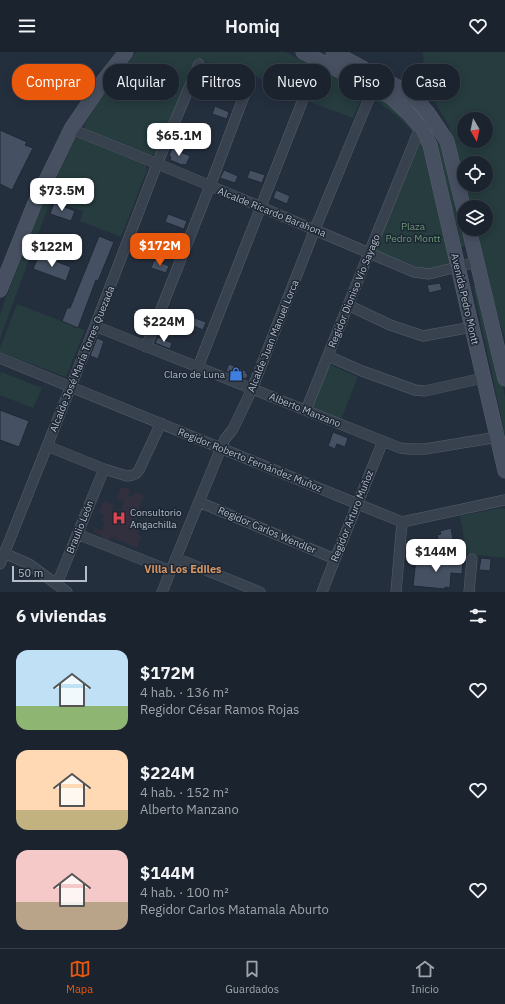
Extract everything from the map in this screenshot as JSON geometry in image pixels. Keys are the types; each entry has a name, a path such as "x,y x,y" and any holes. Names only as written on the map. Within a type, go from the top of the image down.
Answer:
{"main road":[{"path":"0,290 34,205 71,129 104,80 126,52"},
{"name":"Avenida Pedro Montt","path":"303,52 339,67"},
{"name":"Avenida Pedro Montt","path":"333,52 350,64"},
{"name":"Avenida Pedro Montt","path":"394,86 414,97 428,113 447,141 462,200"},
{"name":"Avenida Pedro Montt","path":"394,99 422,129 430,145 505,471"},
{"name":"Avenida Pedro Montt","path":"471,236 505,379"}],"street":[{"name":"Alcalde José María Torres Quezada","path":"0,564 95,326 157,164 187,93"},
{"path":"146,347 242,100"},
{"name":"Alcalde Juan Manuel Lorca","path":"162,592 221,448 225,439 233,428 252,389 315,229 368,100"},
{"path":"198,367 302,102"},
{"name":"Alcalde Ricardo Barahona","path":"71,129 315,229 414,272 428,274 458,268 477,262"},
{"name":"Regidor Dioniso Vío Sayago","path":"306,410 417,135 422,129"},
{"path":"348,305 390,325 423,336 472,327"},
{"name":"Alberto Manzano","path":"95,326 400,448 417,450 498,437"},
{"path":"328,356 362,371 415,390 425,391 484,378"},
{"name":"Regidor Roberto Fernández Muñoz","path":"0,358 402,522"},
{"path":"47,446 104,469 127,476 134,475 139,470 161,423"},
{"name":"Regidor Arturo Muñoz","path":"322,592 383,441"},
{"name":"Braulio León","path":"57,584 104,469"},
{"path":"396,592 402,522 505,500"},
{"name":"Regidor Carlos Wendler","path":"199,502 335,558"},
{"path":"77,534 171,571"},
{"path":"4,553 29,564 67,592"},
{"path":"176,558 260,592"},
{"path":"469,592 472,559"}],"shaded area":[{"name":"Consultorio Angachilla","path":"121,487 130,490 128,496 132,497 134,492 144,495 132,527 139,530 137,534 141,536 137,548 111,537 109,541 94,532 95,528 102,531 105,523 102,521 104,515 99,513 104,501 114,505 112,510 120,513 124,502 117,498"}],"green space":[{"path":"136,52 285,52 310,64 263,64 263,79 255,76 255,64 212,64 199,59 197,64 187,64 187,86 157,153 150,156 86,131 84,125 103,93 103,100 179,100 179,64 126,64"},
{"path":"422,52 505,52 505,339 474,236 493,236 493,200 464,200 462,192 493,192 493,156 457,156 457,170 449,126 434,100 460,100 460,64 422,64 424,57"},
{"path":"331,74 339,78 339,100 361,100 353,118 304,100 331,100"},
{"path":"394,90 402,96 402,100 409,101 425,118 442,143 457,202 457,232 440,156 435,142"},
{"path":"374,100 388,100 414,124 414,134 400,119"},
{"path":"80,137 145,163 147,170 121,237 80,221 83,211 43,197 70,138"},
{"name":"Plaza Pedro Montt","path":"417,140 423,141 451,259 447,265 429,270 373,250"},
{"path":"42,199 50,202 0,339 0,314"},
{"path":"458,236 465,236 465,246 461,247"},
{"path":"477,285 479,286 505,396 505,436 473,288"},
{"path":"17,304 85,330 66,377 0,352 0,348"},
{"path":"331,365 358,377 340,422 311,410 327,367"},
{"path":"1,372 42,388 33,408 0,395"},
{"path":"501,508 505,509 505,558 467,554 460,516"}],"building":[{"path":"215,106 229,112 227,119 212,114"},
{"path":"0,130 27,142 25,145 33,148 12,190 0,184"},
{"path":"172,148 190,156 186,165 170,160 171,157 169,156"},
{"path":"224,170 238,176 235,183 220,178"},
{"path":"250,170 265,175 262,183 247,178"},
{"path":"276,190 290,196 287,204 273,198"},
{"path":"54,203 75,211 71,221 50,214"},
{"path":"168,214 187,221 184,229 165,222"},
{"path":"99,236 114,242 98,281 96,280 78,328 62,321 67,308 70,308"},
{"path":"39,255 71,267 66,281 33,269"},
{"path":"154,260 169,266 166,273 151,268"},
{"path":"440,283 442,290 429,293 427,285"},
{"path":"192,317 206,322 203,330 189,324"},
{"path":"158,337 172,343 170,349 155,343"},
{"path":"97,338 104,341 98,359 90,356"},
{"name":"Claro de Luna","path":"229,364 246,371 248,375 246,379 226,371"},
{"path":"0,410 29,421 19,447 0,440"},
{"path":"333,432 348,438 345,447 337,444 335,449 328,446"},
{"path":"451,528 454,545 444,547 443,543 439,544 437,535 441,534 440,531"},
{"path":"481,558 491,559 490,571 479,570"},
{"path":"416,559 447,562 446,559 463,560 462,574 451,573 450,588 445,587 445,589 413,586"}],"place":[{"name":"Claro de Luna","path":"236,374"},
{"name":"Consultorio Angachilla","path":"119,518"}],"district":[{"name":"Villa Los Ediles","path":"183,569"}]}
